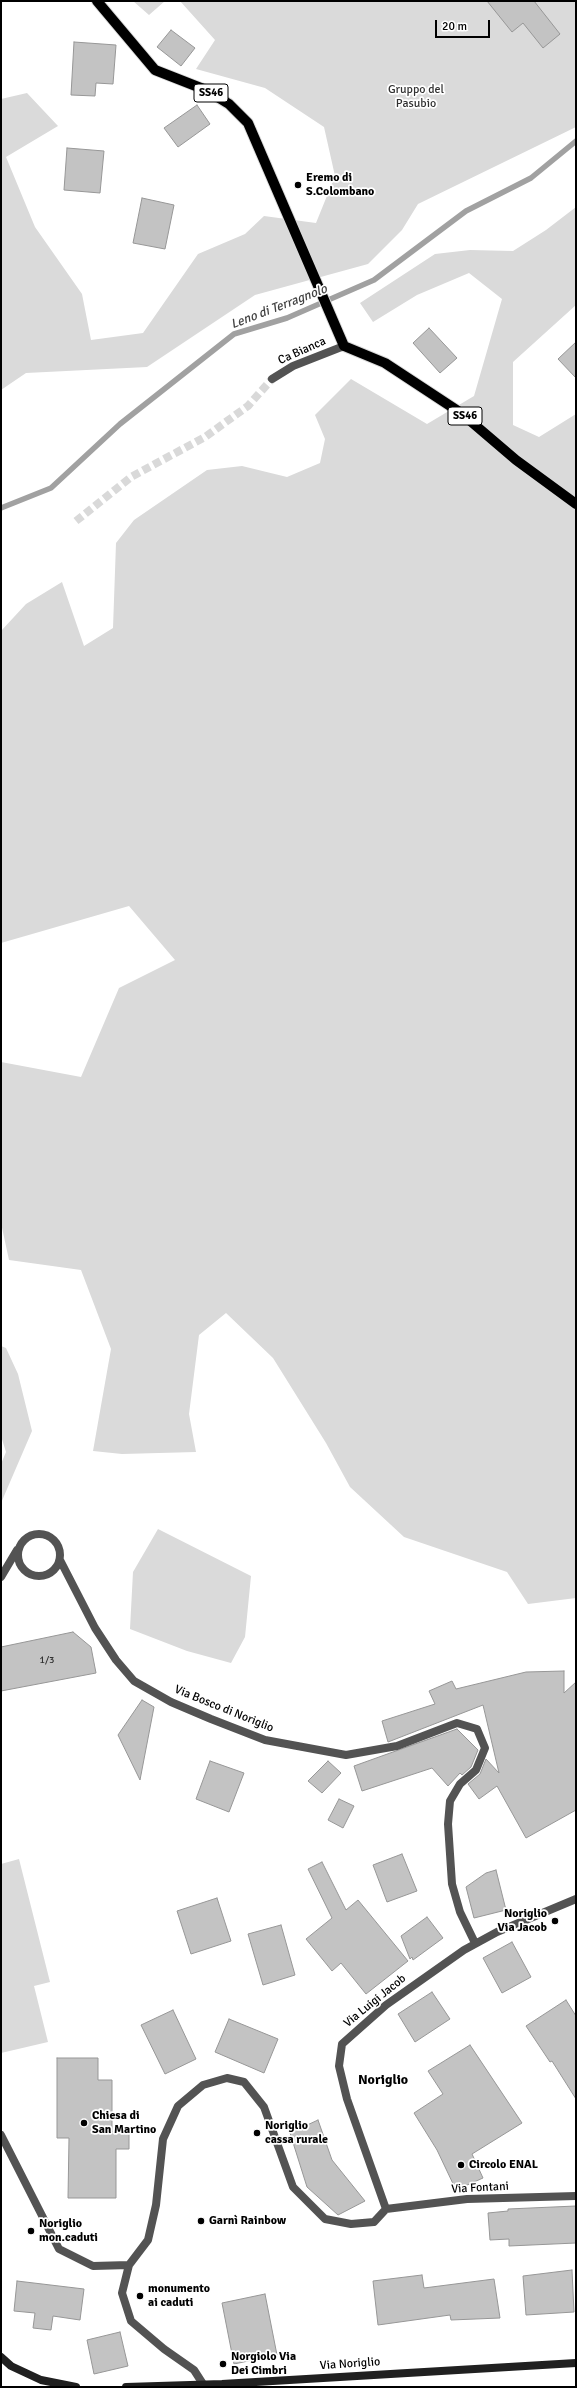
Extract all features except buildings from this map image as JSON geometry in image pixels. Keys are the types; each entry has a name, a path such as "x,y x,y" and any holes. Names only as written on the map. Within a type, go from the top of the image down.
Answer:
{"main road":[{"name":"SS46","path":"97,1 155,70 206,90 229,104 248,123 297,233 344,346 385,363 461,413 516,460 576,504"},
{"path":"1,2357 11,2366 41,2380 76,2387"},
{"name":"Via Noriglio","path":"126,2387 203,2384 226,2386 576,2364"}],"street":[{"name":"Ca Bianca","path":"272,379 293,366 344,346"},
{"path":"1,1577 19,1548 30,1536 43,1534 50,1537 59,1547 60,1560 52,1572 46,1575 33,1576 26,1573 18,1562 19,1548"},
{"name":"Via Bosco di Noriglio","path":"60,1560 96,1628 116,1660 134,1681 171,1702 211,1719 265,1740 346,1755 397,1746 457,1722 477,1729 485,1748 476,1770 460,1784 450,1801 448,1824 452,1884 464,1923 475,1943"},
{"name":"Via Luigi Jacob","path":"386,2209 347,2099 339,2066 342,2044 386,2005 475,1943 576,1899"},
{"path":"203,2384 194,2370 164,2349 131,2321 122,2293 129,2265 148,2240 156,2205 163,2139 178,2106 203,2085 227,2078 244,2082 264,2107 293,2187 326,2218 351,2224 374,2222 386,2209"},
{"path":"1,2135 59,2249 93,2266 129,2265"},
{"name":"Via Fontani","path":"386,2209 467,2199 576,2196"}],"green space":[{"path":"133,1 165,1 149,15"},
{"name":"Gruppo del Pasubio","path":"180,1 576,1 576,127 418,204 402,230 368,264 255,295 147,367 26,373 1,390 1,99 27,93 58,126 6,157 35,227 82,294 91,340 143,333 198,254 245,234 264,216 316,223 335,176 324,127 265,88 196,69 215,40"},
{"path":"576,207 576,305 513,362 513,425 539,437 576,414 576,1598 528,1604 507,1572 404,1537 350,1487 326,1443 273,1358 226,1313 199,1335 189,1414 196,1452 122,1454 93,1451 111,1349 81,1270 9,1260 1,1223 1,1062 81,1077 119,988 175,960 129,906 1,943 1,631 26,604 62,582 84,646 113,628 116,543 134,520 207,470 242,466 287,477 320,463 325,439 315,415 351,379 427,424 474,396 502,299 469,273 417,295 373,322 360,303 435,254 470,250 513,251 546,230"},
{"path":"1,1346 6,1348 18,1374 32,1431 1,1503 1,1464 6,1452 1,1436"},
{"path":"158,1529 251,1576 245,1637 231,1663 187,1651 130,1629 133,1572"},
{"path":"19,1859 50,1982 34,1986 48,2042 1,2053 1,1864"}],"waterway":[{"name":"Leno di Terragnolo","path":"1,508 51,488 120,424 234,334 287,318 374,280 466,211 531,178 576,141"}],"tunnel":[{"path":"76,521 131,477 205,437 248,406 272,379"}],"place":[{"name":"Eremo di S.Colombano","path":"298,185"},
{"name":"Noriglio Via Jacob","path":"555,1921"},
{"name":"Chiesa di San Martino","path":"84,2123"},
{"name":"Noriglio cassa rurale","path":"257,2133"},
{"name":"Circolo ENAL","path":"461,2165"},
{"name":"Garnì Rainbow","path":"201,2221"},
{"name":"Noriglio mon.caduti","path":"31,2231"},
{"name":"monumento ai caduti","path":"140,2296"},
{"name":"Norgiolo Via Dei Cimbri","path":"223,2364"}],"district":[{"name":"Noriglio","path":"383,2080"}]}
